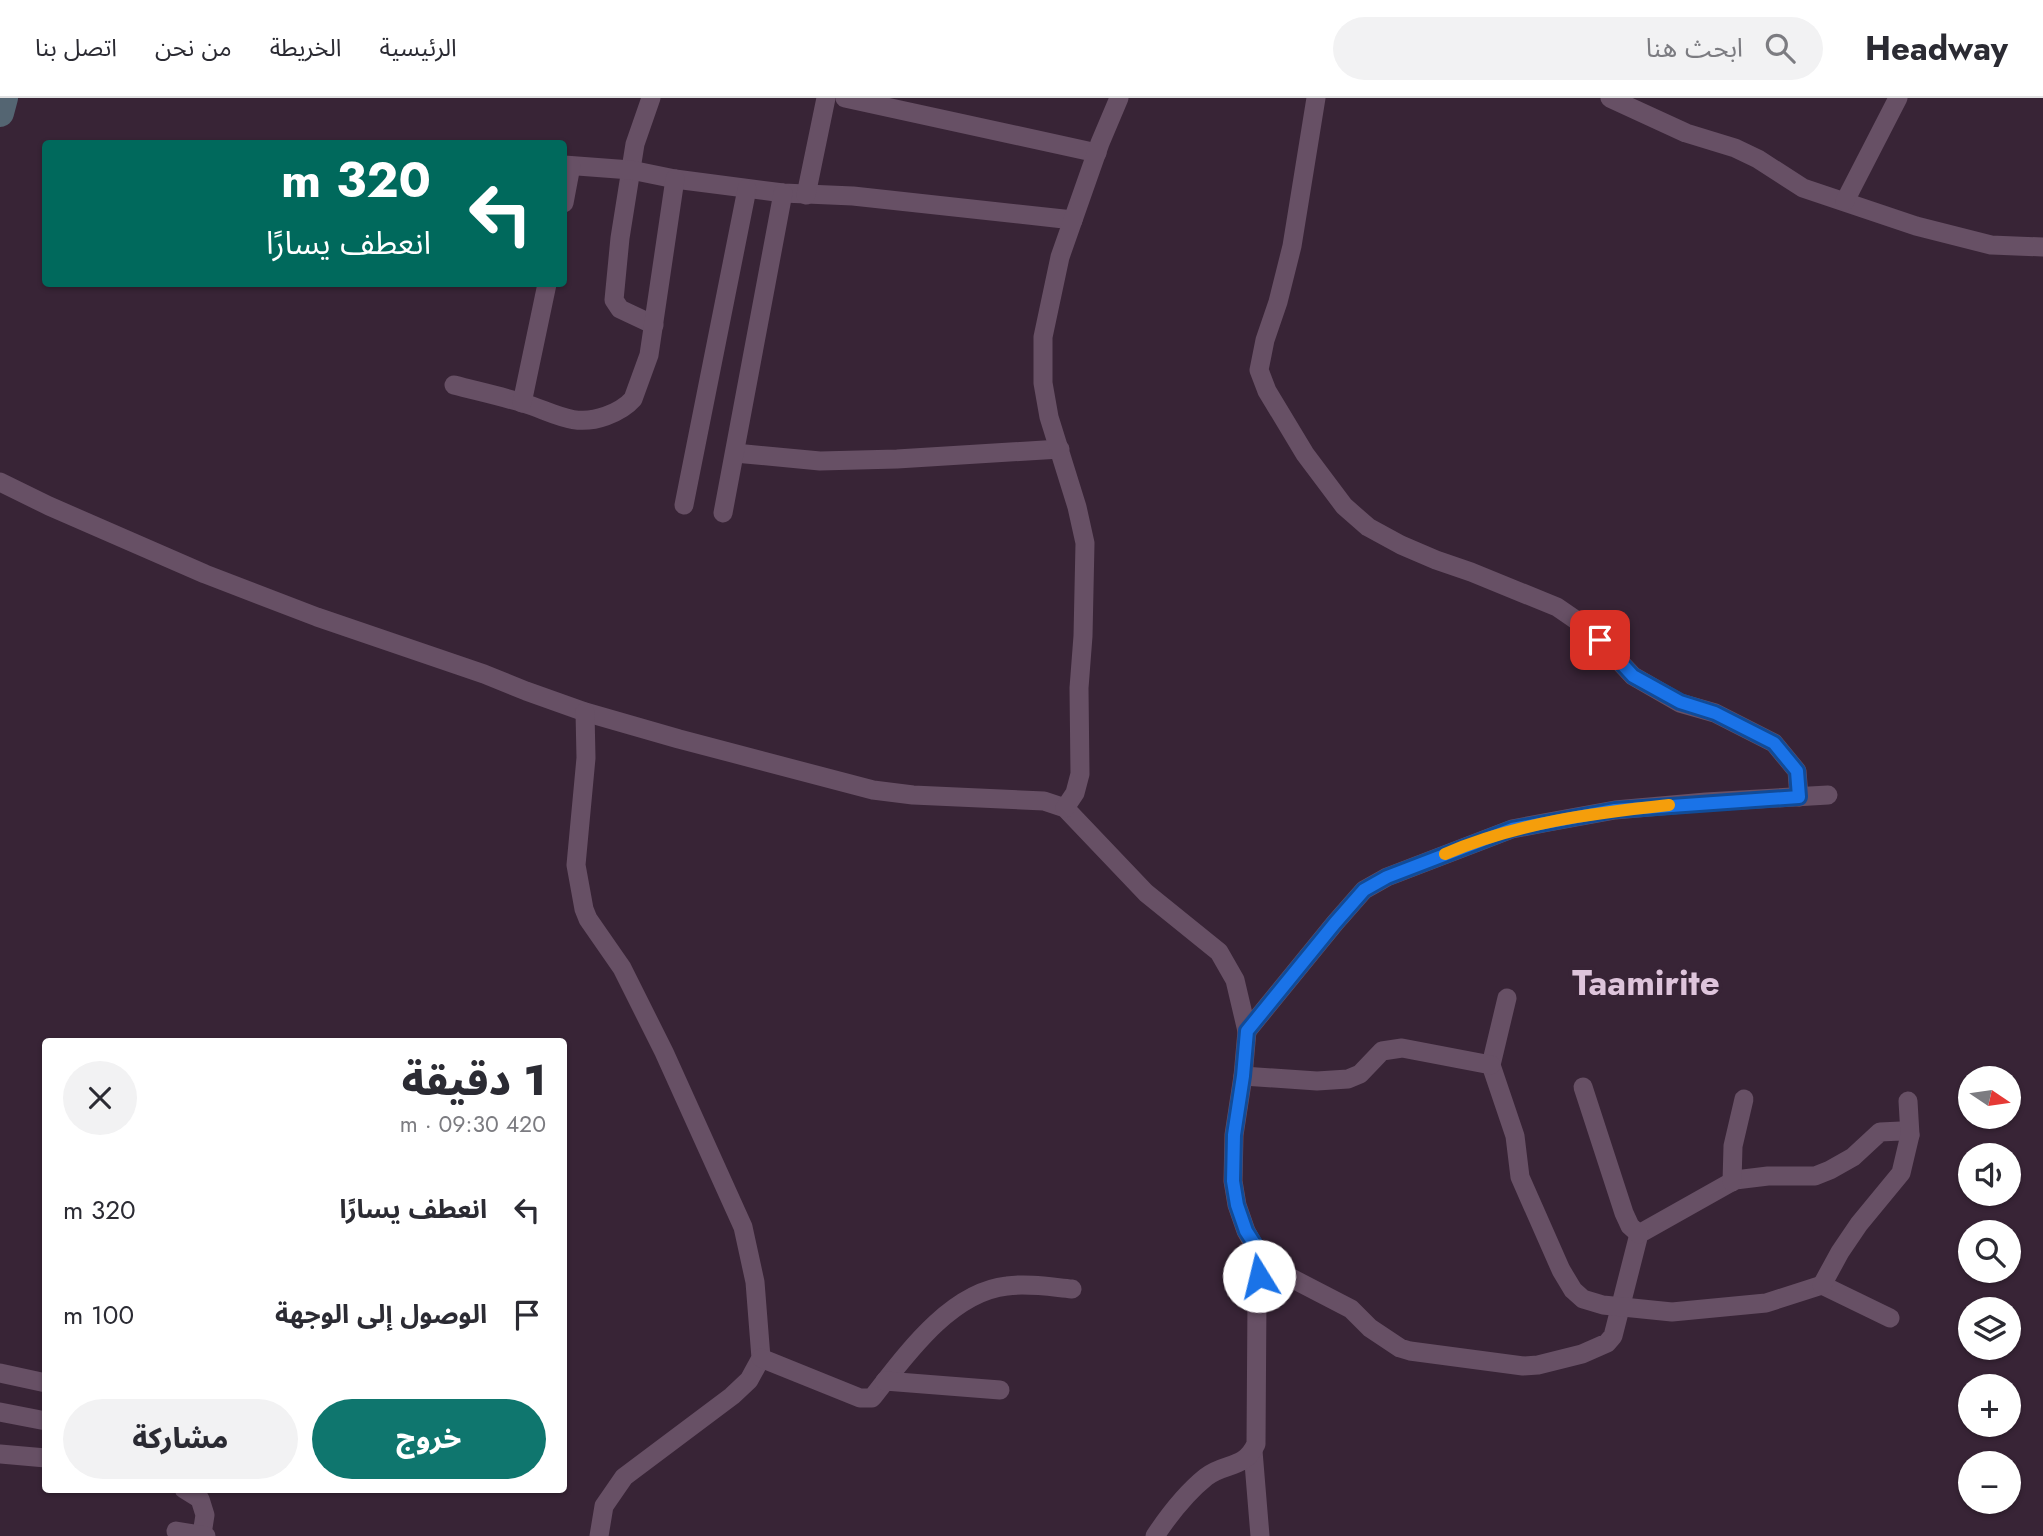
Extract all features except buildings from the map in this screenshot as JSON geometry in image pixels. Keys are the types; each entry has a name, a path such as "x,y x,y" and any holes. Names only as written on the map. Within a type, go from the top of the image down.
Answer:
{"main road":[{"path":"0,113 4,98"}],"street":[{"path":"651,98 637,135 620,238 614,300 620,309 654,325"},
{"path":"806,195 826,98"},
{"path":"845,98 1097,153"},
{"path":"1065,808 1075,793 1080,774 1079,688 1085,543 1049,417 1043,383 1044,337 1060,257 1119,98"},
{"path":"1316,98 1292,246 1259,370 1266,391 1305,453 1344,506 1368,527 1424,555 1557,607 1589,629 1633,676 1680,702 1715,713 1774,743 1797,771 1799,797"},
{"path":"1611,98 1686,133 1735,148 1758,159 1803,188 1916,226 1991,245 2043,247"},
{"path":"1845,201 1898,98"},
{"path":"567,166 631,170 675,179 783,193 853,195 1073,219"},
{"path":"454,385 579,421 593,421 623,408 633,398 649,355 675,179"},
{"path":"684,505 747,189"},
{"path":"723,513 783,193"},
{"path":"523,403 546,287"},
{"path":"735,453 820,461 897,460 1060,450"},
{"path":"0,482 205,574 317,617 585,712 873,790 913,795 1044,801 1065,808 1146,893 1219,952 1236,980 1247,1031 1234,1135 1233,1181 1237,1205 1246,1231 1272,1268 1351,1309 1370,1328 1400,1348 1523,1366 1569,1359 1607,1343 1613,1336 1639,1234 1732,1182 1747,1177 1815,1176 1853,1157 1880,1132 1901,1131 1910,1135"},
{"path":"585,712 586,758 576,853 579,890 584,909 622,968 664,1052 743,1227 755,1282 761,1358 749,1380 732,1396 624,1477 604,1506 599,1536"},
{"path":"1247,1031 1364,890 1387,877 1512,829 1615,810 1829,795"},
{"path":"1507,998 1491,1065 1514,1136 1520,1177 1561,1270 1573,1290 1583,1299 1620,1308 1672,1312 1766,1303 1822,1285 1853,1233 1898,1178 1904,1165 1910,1135 1908,1101"},
{"path":"1243,1076 1317,1081 1348,1079 1360,1074 1382,1051 1402,1048 1491,1065"},
{"path":"1583,1087 1624,1213 1630,1226 1639,1234"},
{"path":"1732,1182 1733,1146 1744,1099"},
{"path":"1260,1536 1253,1451 1257,1434 1256,1297 1264,1259"},
{"path":"1822,1285 1889,1318"},
{"path":"761,1358 860,1398 872,1398 907,1352 944,1317 981,1292 1006,1286 1072,1289"},
{"path":"0,1373 42,1382"},
{"path":"885,1381 1000,1390"},
{"path":"0,1412 42,1421"},
{"path":"1154,1536 1170,1513 1207,1476 1237,1465 1253,1451"},
{"path":"0,1454 42,1458"},
{"path":"176,1531 204,1535 205,1515 200,1499 190,1493"}],"slow traffic":[{"path":"1445,854 1512,829 1615,810 1669,805"}],"district":[{"name":"Taamirite","path":"1646,983"}],"route":[{"path":"1259,1276 1264,1259 1246,1231 1237,1205 1233,1181 1234,1135 1247,1031 1364,890 1387,877 1512,829 1615,810 1799,797 1797,771 1774,743 1759,733 1715,713 1680,702 1633,676 1600,640"}]}
